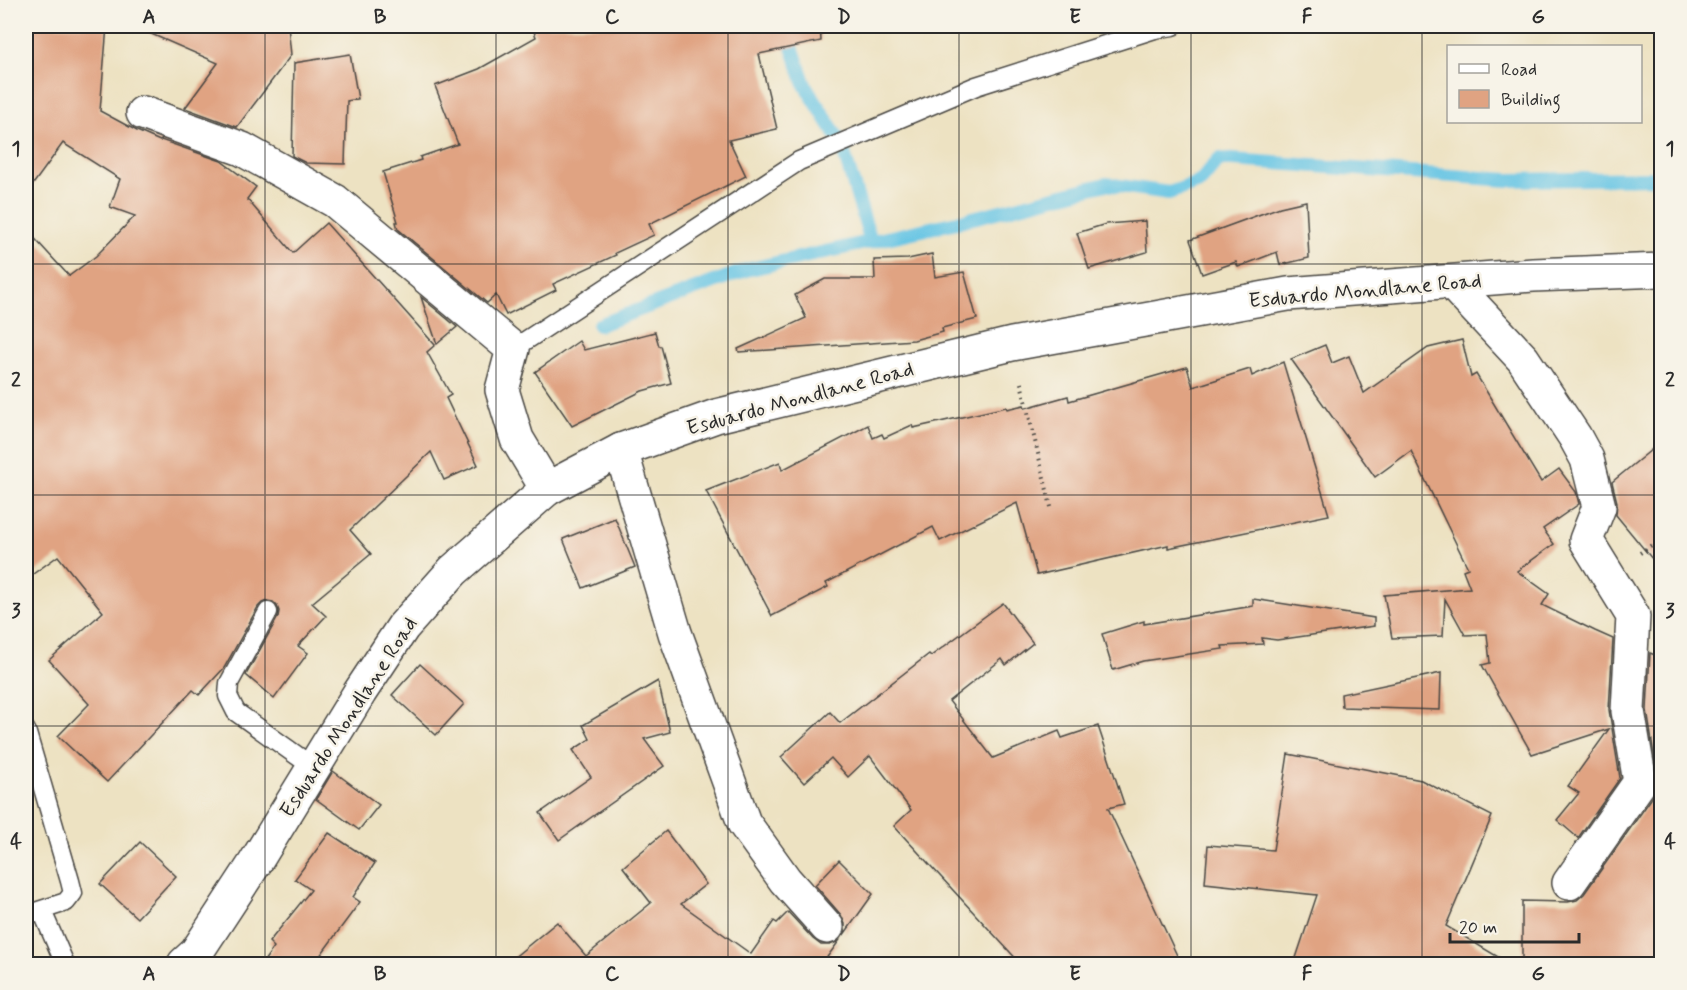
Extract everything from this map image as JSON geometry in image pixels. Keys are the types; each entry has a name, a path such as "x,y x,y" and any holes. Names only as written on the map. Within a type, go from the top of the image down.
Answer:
{"street":[{"path":"142,113 242,149 335,201 513,349 502,390 517,440 547,489"},
{"name":"Esduardo Mondlane Road","path":"184,964 196,953 255,863 360,692 403,627 453,570 547,489 621,450 716,416 1012,344 1288,294 1533,275 1662,270"},
{"path":"1451,282 1523,358 1587,459 1599,507 1586,540 1633,616 1628,711 1640,782 1569,883"},
{"path":"621,450 675,633 744,823 785,880 827,927"}],"lane":[{"path":"513,349 799,161 976,86 1155,29 1173,26"},
{"path":"268,612 229,683 228,696 236,712 313,767"},
{"path":"26,730 73,893 66,902 34,913 65,964"}],"path":[{"path":"1012,344 1052,511"}],"building":[{"path":"26,26 107,26 100,111 160,141 221,161 256,187 247,199 293,253 326,223 435,345 427,352 451,395 446,398 478,465 444,480 431,452 350,530 371,554 312,603 326,616 298,646 308,653 274,699 246,675 278,617 277,606 267,601 258,607 224,668 199,695 193,690 107,782 58,736 89,704 49,660 103,612 58,556 26,579 26,229 69,276 96,256 135,216 110,207 120,179 63,143 26,194"},
{"path":"133,26 288,26 291,55 237,127 185,108 218,63"},
{"path":"532,26 820,26 821,41 759,54 777,129 729,140 746,176 649,224 654,235 553,284 556,290 506,315 496,295 487,303 398,229 383,172 421,160 420,157 458,144 435,86 479,69 536,37"},
{"path":"350,54 358,99 347,101 345,164 306,163 292,156 294,63"},
{"path":"1306,201 1309,258 1280,265 1277,252 1238,267 1236,262 1202,274 1190,240 1280,207"},
{"path":"1145,221 1147,252 1089,269 1077,233 1106,224"},
{"path":"932,254 935,277 964,272 977,319 942,328 943,332 914,340 739,352 738,349 806,318 795,295 825,279 875,279 874,260 908,259"},
{"path":"421,297 457,327 437,344"},
{"path":"655,332 671,383 642,391 572,426 535,372 579,341 584,350"},
{"path":"1462,340 1471,377 1476,374 1541,482 1559,469 1576,492 1579,504 1543,529 1554,544 1517,571 1549,594 1542,605 1613,639 1609,710 1620,778 1578,838 1557,820 1579,793 1568,786 1609,729 1532,754 1482,665 1490,663 1487,634 1465,635 1445,599 1443,636 1392,638 1384,595 1470,588 1463,570 1468,568 1411,451 1375,477 1291,359 1325,345 1332,363 1349,356 1364,393 1428,348"},
{"path":"1283,362 1329,515 1168,548 1168,545 1037,575 1017,503 940,541 933,527 826,583 828,587 772,616 706,491 780,462 782,470 868,425 873,438 882,434 884,438 912,425 913,428 1006,407 1007,409 1024,405 1025,408 1068,396 1069,401 1187,367 1193,387 1250,369 1252,376"},
{"path":"1662,441 1662,571 1616,515 1617,502 1612,482"},
{"path":"615,518 635,567 583,588 563,539"},
{"path":"1253,599 1374,618 1374,626 1277,640 1262,638 1263,644 1222,646 1223,649 1143,661 1113,670 1102,634 1144,621 1144,624 1253,606"},
{"path":"1003,603 1033,643 1006,665 1002,659 949,701 993,758 1059,731 1062,738 1098,726 1124,804 1108,808 1181,964 1021,964 894,826 911,810 870,756 848,777 831,758 804,783 781,757 830,712 840,723 929,654 931,656"},
{"path":"1650,653 1662,656 1662,962 1522,963 1522,901 1568,902 1577,900 1584,894 1656,792 1658,779 1647,710"},
{"path":"420,664 464,704 436,735 392,695"},
{"path":"1441,673 1440,710 1342,707 1341,694"},
{"path":"658,681 670,732 644,739 664,766 559,840 540,813 591,777 573,750 590,739 583,725"},
{"path":"1288,754 1421,780 1492,816 1446,926 1510,964 1294,964 1317,895 1205,883 1208,845 1273,850"},
{"path":"333,771 379,805 359,830 316,799"},
{"path":"666,831 706,884 681,904 751,954 774,921 777,923 788,912 821,945 830,945 839,941 822,964 506,964 557,922 586,956 651,903 623,867"},
{"path":"329,833 375,863 353,897 360,902 314,964 262,964 274,947 269,942 311,890 295,879"},
{"path":"140,842 176,876 137,918 100,884"},
{"path":"839,860 873,894 843,936 845,924 841,915 815,885"}],"waterway":[{"path":"785,26 805,85 841,143 871,242"},
{"path":"599,325 746,270 957,222 1106,184 1169,193 1200,182 1219,159 1508,180 1662,178"}]}
